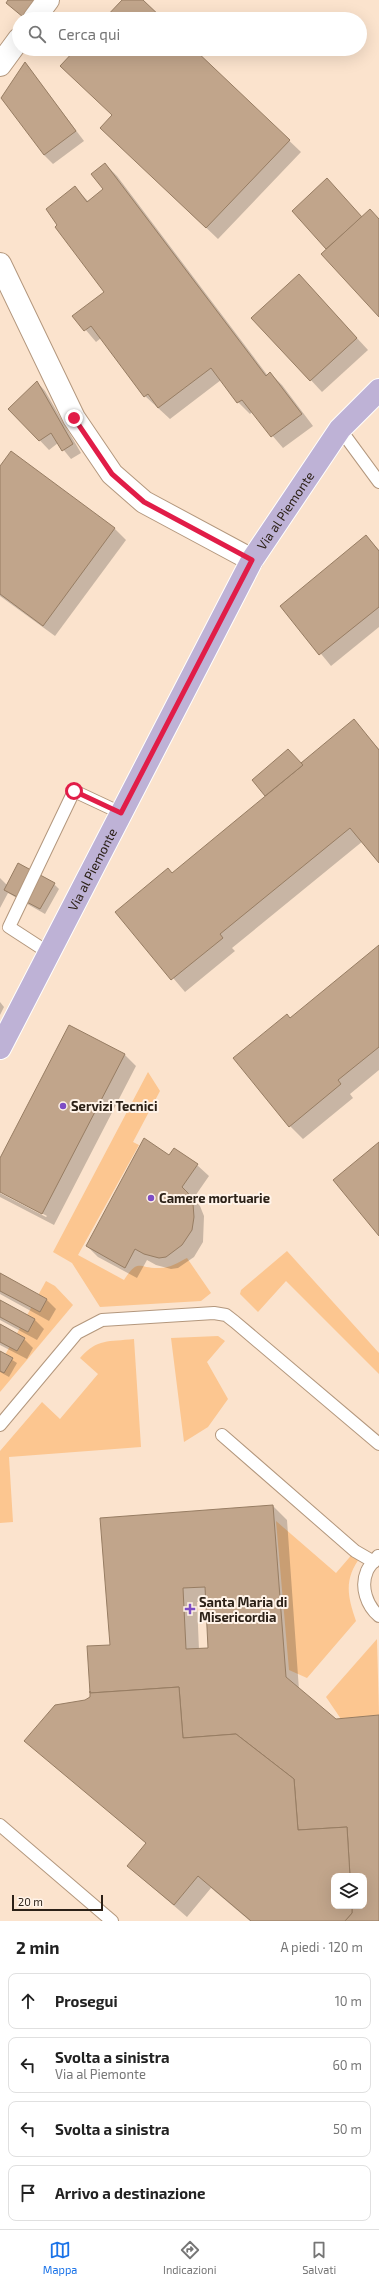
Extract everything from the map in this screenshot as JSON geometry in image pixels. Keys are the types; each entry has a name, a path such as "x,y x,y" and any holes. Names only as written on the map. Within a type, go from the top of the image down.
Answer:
{"main road":[{"name":"Via al Piemonte","path":"0,1048 252,560 340,429 379,390"}],"street":[{"path":"39,12 48,0"},
{"path":"0,65 12,49"},
{"path":"0,264 74,418 112,474 144,502 252,560"}],"lane":[{"path":"340,429 379,482"},
{"path":"49,953 10,927 74,791 121,813"},
{"path":"0,1425 77,1333 89,1326 102,1320 214,1313 226,1315 235,1322 379,1444"},
{"path":"222,1435 355,1551 376,1558 367,1571 364,1587 371,1609 379,1616"},
{"path":"0,1825 112,1921"}],"shaded area":[{"path":"148,1072 160,1091 133,1142 139,1145 78,1255 124,1280 136,1266 164,1268 187,1258 211,1293 201,1301 100,1307 72,1263 53,1252"},
{"path":"287,1251 379,1353 379,1374 286,1281 258,1312 240,1294 241,1290"},
{"path":"46,1281 55,1286 73,1305 0,1392 0,1364"},
{"path":"218,1336 225,1341 207,1362 228,1399 208,1427 184,1442 171,1338"},
{"path":"134,1339 141,1447 9,1457 13,1522 0,1523 0,1451 42,1402 60,1419 98,1374 80,1358 86,1352 92,1347 104,1342"},
{"path":"276,1521 336,1573 355,1551 361,1556 352,1572 349,1587 349,1595 356,1621 307,1678 289,1670"},
{"path":"377,1639 379,1715 341,1719 326,1697"}],"building":[{"path":"8,0 37,0 27,12 17,12 6,3"},
{"path":"122,0 143,0 156,12 111,12"},
{"path":"69,56 201,56 290,140 206,228 100,128 112,115 60,66"},
{"path":"25,62 76,131 44,155 1,98"},
{"path":"105,163 266,376 270,372 302,414 271,437 242,400 237,403 211,368 158,408 148,394 144,397 91,326 84,331 72,316 104,292 55,227 57,225 46,209 75,186 87,202 103,189 91,174"},
{"path":"327,178 362,217 326,249 292,211"},
{"path":"370,209 379,219 379,317 321,254"},
{"path":"299,274 357,338 310,381 251,318"},
{"path":"37,381 73,444 62,451 51,433 39,441 8,409"},
{"path":"11,451 115,528 43,626 0,594 0,466"},
{"path":"366,535 379,551 379,607 319,655 280,606"},
{"path":"354,719 379,750 379,863 350,828 220,934 223,938 171,980 115,912 168,868 172,873 303,765 301,763"},
{"path":"288,749 303,765 265,796 252,780"},
{"path":"18,863 55,883 40,909 4,890"},
{"path":"379,945 379,1047 338,1080 341,1084 289,1127 233,1058 287,1014 290,1018"},
{"name":"Servizi Tecnici","path":"69,1025 125,1054 42,1214 0,1192 0,1158"},
{"name":"Camere mortuarie","path":"144,1138 169,1155 174,1148 198,1164 182,1187 188,1193 193,1204 194,1217 192,1230 182,1245 166,1257 159,1258 144,1254 135,1249 125,1268 86,1246"},
{"path":"379,1142 379,1236 333,1180"},
{"path":"0,1273 47,1299 40,1312 0,1291"},
{"path":"0,1300 35,1319 28,1332 0,1317"},
{"path":"0,1324 25,1338 17,1351 0,1342"},
{"path":"0,1351 13,1358 4,1373 0,1371"},
{"path":"273,1505 286,1677 336,1719 379,1715 379,1921 345,1921 352,1913 352,1909 367,1909 367,1873 350,1873 347,1827 298,1830 294,1779 236,1734 183,1738 179,1687 90,1693 87,1646 110,1645 100,1518","holes":["205,1587 208,1648 186,1649 183,1588"]},
{"path":"179,1687 183,1738 236,1734 294,1779 298,1830 347,1827 350,1873 331,1873 331,1909 352,1909 352,1913 345,1921 251,1921 198,1876 174,1905 127,1866 146,1843 24,1741 55,1705 85,1700 90,1697 90,1693"}],"place":[{"name":"Servizi Tecnici","path":"63,1106"},
{"name":"Camere mortuarie","path":"151,1198"},
{"name":"Santa Maria di Misericordia","path":"190,1609"}],"route":[{"path":"74,418 112,474 144,502 252,560 121,813 74,791"}]}
